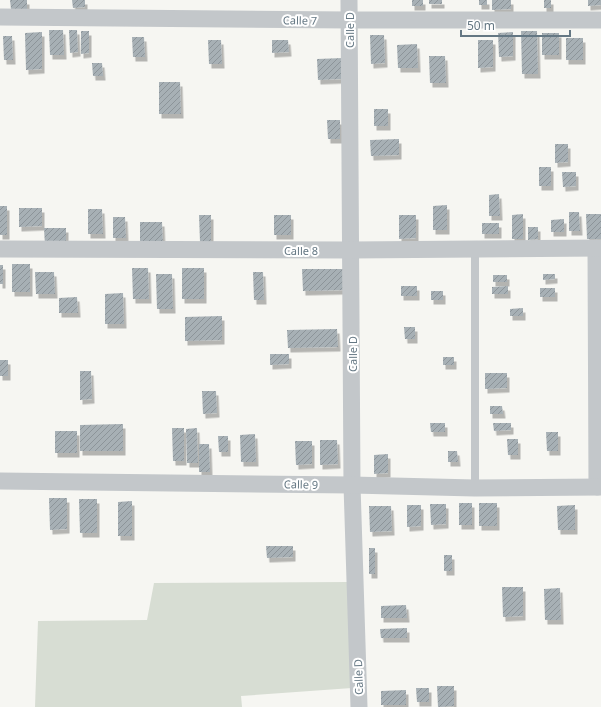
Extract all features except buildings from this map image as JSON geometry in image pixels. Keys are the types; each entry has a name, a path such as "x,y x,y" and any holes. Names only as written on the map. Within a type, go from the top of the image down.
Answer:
{"street":[{"name":"Calle D","path":"349,0 352,485 359,707"},
{"name":"Calle 7","path":"0,17 349,20 601,20"},
{"name":"Calle 8","path":"0,249 351,250 598,248"},
{"path":"598,248 599,487"},
{"name":"Calle 9","path":"0,481 475,488 599,487"}],"lane":[{"path":"475,249 475,488"}],"shaded area":[{"path":"349,582 352,688 241,696 242,707 35,707 38,621 147,620 154,583"}]}
